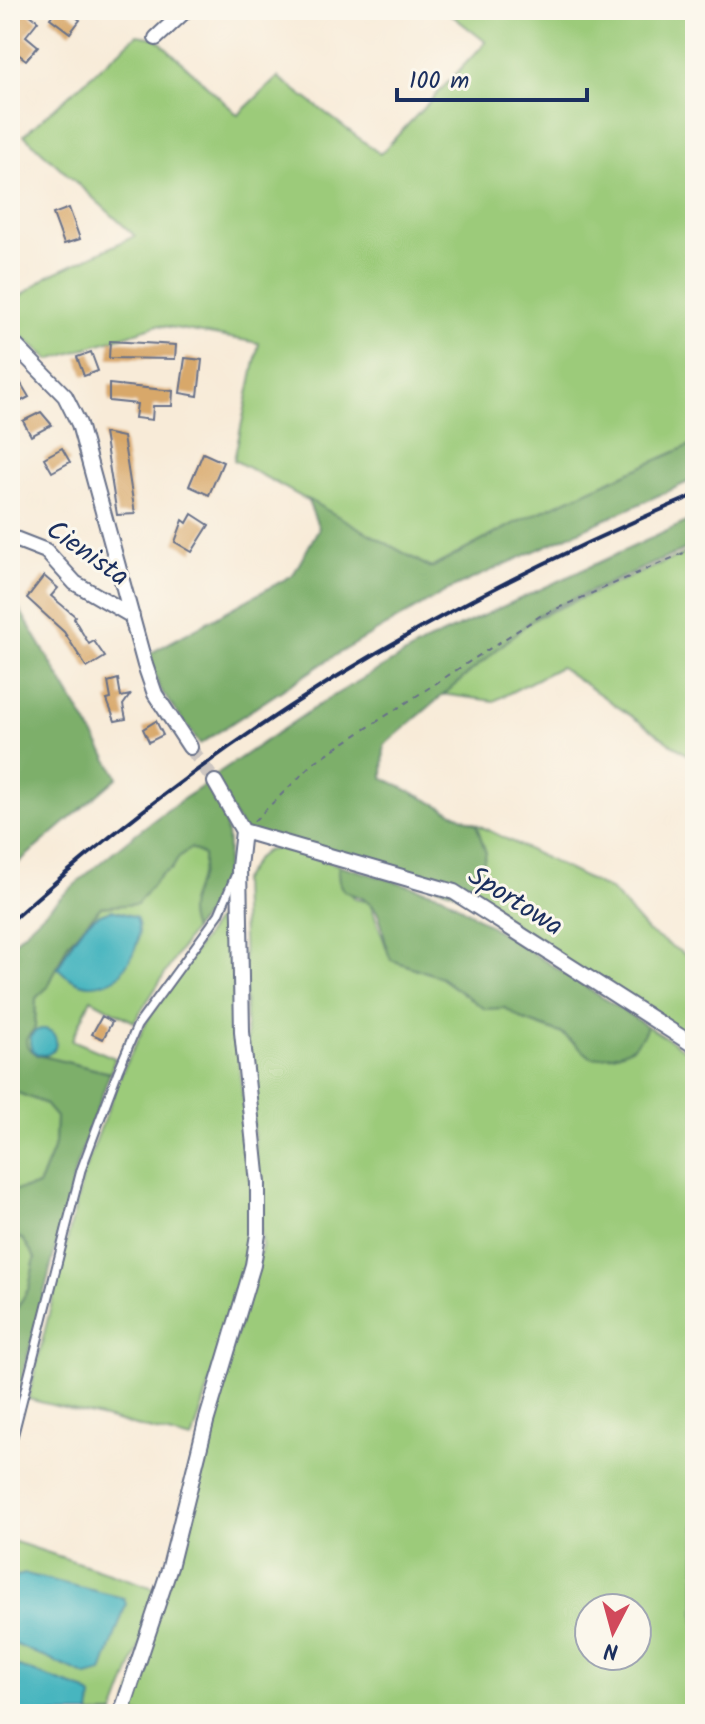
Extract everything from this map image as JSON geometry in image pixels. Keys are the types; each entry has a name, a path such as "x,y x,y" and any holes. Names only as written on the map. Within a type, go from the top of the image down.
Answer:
{"street":[{"path":"156,38 186,10"},
{"path":"10,340 65,396 79,424 155,694 190,747"},
{"name":"Cienista","path":"10,537 46,551 75,583 132,616"},
{"path":"121,1714 170,1567 206,1422 253,1265 258,1234 258,1183 242,1032 239,867 243,831 215,782"},
{"name":"Sportowa","path":"243,831 454,892 695,1046"}],"lane":[{"path":"10,1449 81,1170 118,1071 137,1026 219,914 239,867"}],"path":[{"path":"243,831 316,761 540,616 695,548"}],"green space":[{"path":"445,10 695,10 695,444 431,568 234,460 259,343 158,325 50,360 10,326 10,304 48,276 135,236 24,135 137,35 156,38 238,115 278,77 380,154 486,42"},
{"path":"695,443 695,479 448,590 331,658 200,744 159,688 149,654 293,575 319,528 307,499 431,568 515,523"},
{"path":"695,518 695,545 539,614 384,745 383,778 476,824 486,853 479,877 454,892 243,831 212,777 326,700 428,641"},
{"path":"695,549 695,760 560,667 494,701 441,694 513,633 540,616"},
{"path":"10,593 118,777 10,870"},
{"path":"209,782 225,821 227,858 217,894 193,930 189,908 201,875 203,855 191,848 179,857 172,869 160,875 137,904 101,907 68,943 48,987 36,998 35,1028 26,1039 27,1047 38,1055 110,1073 77,1164 10,1426 10,1311 16,1310 29,1288 35,1258 23,1239 10,1235 10,1191 38,1186 55,1145 56,1117 44,1103 13,1091 10,1083 10,946 105,858"},
{"path":"476,824 612,891 647,931 695,961 695,1042 454,892 486,853"},
{"path":"191,848 203,855 205,872 191,900 193,930 134,1022 91,999 72,1040 115,1058 110,1073 38,1055 26,1047 25,1039 35,1028 36,998 48,986 68,943 101,907 116,905 140,894"},
{"path":"279,848 339,865 338,874 355,899 370,902 391,960 438,976 463,994 505,1008 524,1020 563,1034 592,1058 610,1056 633,1047 647,1026 695,1056 695,1714 125,1714 262,1246 246,1027 241,882 256,859 266,851"},
{"path":"339,865 442,895 647,1026 643,1034 626,1051 592,1058 563,1034 524,1020 505,1008 485,1009 438,976 391,960 376,911 366,900 343,890 338,877"},
{"path":"230,900 234,1008 252,1195 249,1246 235,1306 192,1440 28,1399 84,1172 122,1072 148,1019"},
{"path":"10,1083 13,1091 44,1103 56,1117 55,1145 38,1186 10,1191"},
{"path":"10,1235 23,1239 35,1257 29,1288 16,1310 10,1311"},
{"path":"10,1540 154,1588 144,1634 114,1714 10,1714"}],"water":[{"path":"112,910 136,917 138,940 128,963 119,976 102,983 87,985 72,980 58,968 68,949 85,925"},
{"path":"43,1029 52,1033 56,1042 52,1051 43,1055 34,1051 30,1042 34,1033"},
{"path":"26,1574 124,1598 126,1604 102,1672 87,1676 10,1642 10,1587 17,1576"},
{"path":"10,1664 84,1690 92,1697 90,1714 10,1714"}],"building":[{"path":"15,10 24,10 38,21 26,36 38,46 26,60 10,48 10,16"},
{"path":"56,10 66,10 80,20 70,33 50,18"},
{"path":"69,208 80,239 64,244 53,214"},
{"path":"110,341 176,345 175,359 109,358"},
{"path":"91,352 98,371 84,376 77,357"},
{"path":"185,358 202,360 198,396 180,393"},
{"path":"20,382 29,397 10,407 10,387"},
{"path":"109,384 173,391 172,406 153,406 152,420 135,418 137,404 109,401"},
{"path":"41,412 52,425 31,436 23,421"},
{"path":"104,433 123,437 135,514 117,515"},
{"path":"62,448 70,462 52,472 44,458"},
{"path":"203,453 223,462 209,495 189,486"},
{"path":"192,514 209,525 192,552 175,542 183,520 187,523"},
{"path":"44,576 58,588 51,596 75,616 89,644 94,641 105,657 87,668 64,632 27,598"},
{"path":"118,679 121,697 130,695 123,705 126,719 115,721 107,700 111,699 108,682"},
{"path":"156,721 163,735 149,742 143,729"},
{"path":"102,1016 112,1022 103,1039 92,1034"}],"tunnel":[{"path":"190,747 215,782"}],"railway":[{"path":"10,922 170,790 334,678 507,582 695,495"}]}
